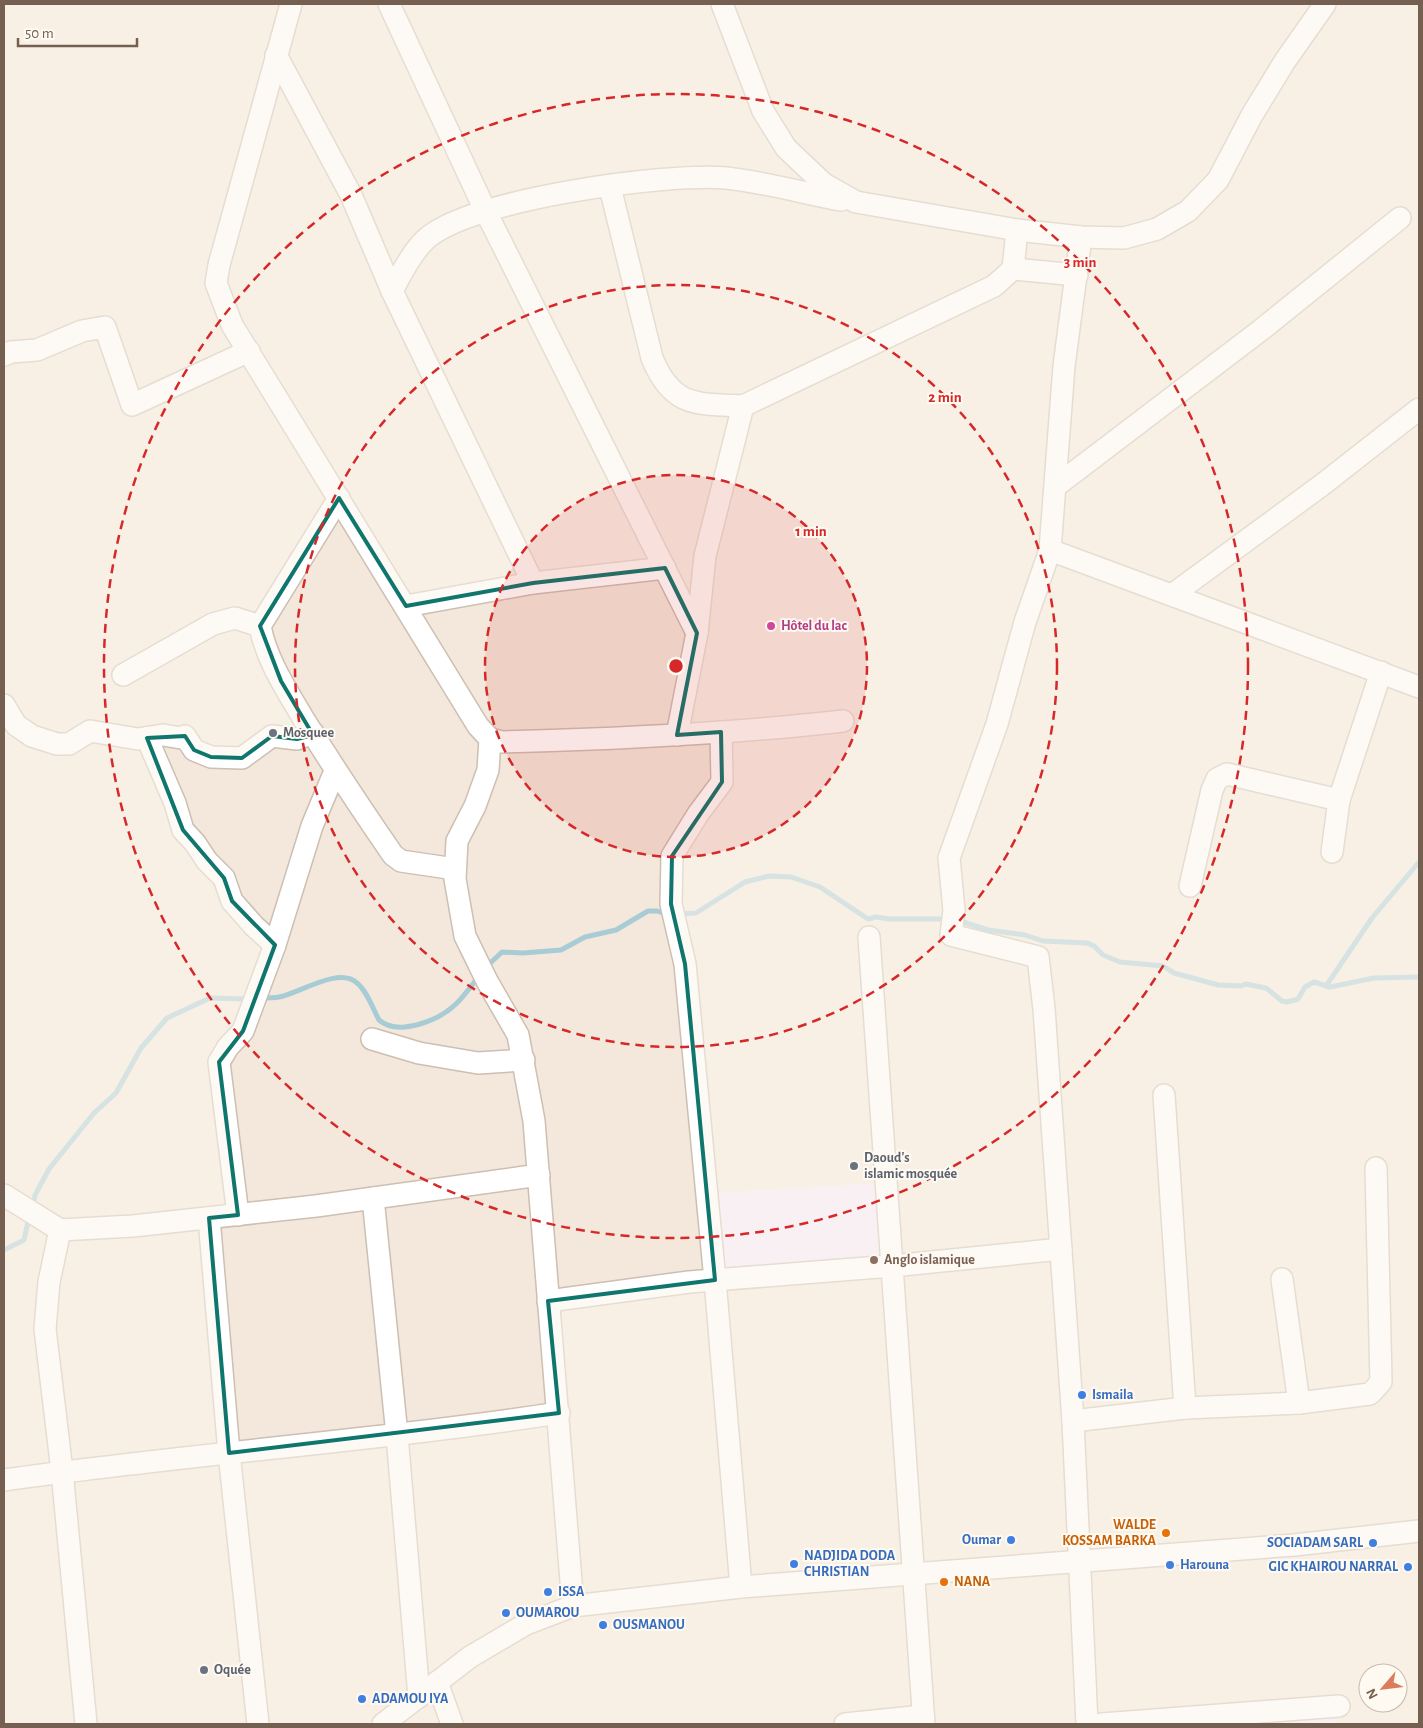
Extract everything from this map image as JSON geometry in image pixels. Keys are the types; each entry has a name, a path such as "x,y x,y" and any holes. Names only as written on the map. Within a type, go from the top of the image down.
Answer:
{"street":[{"path":"291,4 218,265 216,283 232,325 478,726 490,739 502,742 602,740 843,721"},
{"path":"389,4 485,210 697,633"},
{"path":"722,4 763,111 786,148 824,184 856,202"},
{"path":"392,291 425,240 455,222 485,210 576,191 664,180 725,178 1017,230 1081,237 1124,238 1157,229 1188,211 1218,180 1252,115 1280,69 1325,4"},
{"path":"276,56 351,195 392,291 533,583"},
{"path":"610,187 652,358 667,387 680,397 701,404 743,406 994,286 1013,269 1017,230"},
{"path":"1056,486 1261,330 1400,218"},
{"path":"1081,237 1064,366 1050,550 1025,622 997,724 949,858 954,910 952,935 1038,957 1044,1009 1073,1422 1087,1724"},
{"path":"1013,269 1077,275"},
{"path":"7,354 37,350 82,331 105,327 132,405 248,351"},
{"path":"677,735 697,633 705,556 743,406"},
{"path":"1172,595 1322,486 1419,409"},
{"path":"339,498 260,626 262,641 281,681 335,771 393,855 401,861 455,869"},
{"path":"1050,550 1419,687"},
{"path":"406,606 533,583 665,568"},
{"path":"123,675 213,624 235,618 260,626"},
{"path":"1332,852 1339,800 1381,672"},
{"path":"4,705 16,725 32,736 58,744 69,744 90,731 138,739 163,735 181,738 185,736 194,750 211,757 242,758 272,736 297,738 313,733"},
{"path":"721,732 722,782 698,814 672,856 674,914 685,964 715,1280 741,1587"},
{"path":"147,738 175,803 183,830 195,843 206,861 224,878 232,901 254,926 275,944"},
{"path":"490,739 488,770 475,806 457,840 455,879 465,936 483,974 512,1020 518,1035 534,1121 574,1606"},
{"path":"238,1215 219,1062 228,1047 243,1031 275,944 312,826 335,771"},
{"path":"1190,886 1212,790 1218,778 1227,774 1339,800"},
{"path":"845,1724 923,1720 915,1575 870,937"},
{"path":"372,1039 419,1053 478,1063 524,1060"},
{"path":"1164,1095 1185,1408"},
{"path":"1073,1422 1185,1408 1299,1403 1370,1394 1381,1382 1376,1168"},
{"path":"9,1199 55,1227 133,1226 238,1215 539,1175"},
{"path":"373,1198 397,1435 419,1697"},
{"path":"208,1218 229,1454 258,1724"},
{"path":"55,1227 45,1329 62,1471 86,1724"},
{"path":"548,1301 715,1280 892,1266 1061,1249"},
{"path":"1282,1279 1299,1403"},
{"path":"4,1480 62,1471 397,1435 559,1414"},
{"path":"383,1724 470,1657 526,1624 574,1606 741,1587 1294,1545 1419,1531"},
{"path":"437,1682 452,1724"},
{"path":"1102,1724 1339,1706"}],"highlighted area":[{"path":"339,498 406,606 533,583 665,568 697,633 677,735 721,732 722,782 672,856 671,904 685,964 715,1280 548,1301 559,1413 229,1453 209,1218 238,1215 219,1062 243,1031 275,945 232,901 224,878 183,830 147,738 185,736 194,750 211,757 242,758 272,736 297,739 313,735 281,681 260,626"}],"shaded area":[{"path":"4,4 1419,4 1419,1724 4,1724"},
{"path":"878,1183 883,1258 720,1270 712,1193"},
{"path":"1332,1710 1335,1724 1178,1724"}],"waterway":[{"path":"1326,986 1372,918 1419,862"},
{"path":"677,914 696,913 745,882 769,876 791,877 820,887 868,919 876,917 890,919 949,919"},
{"path":"485,968 502,952 523,953 561,950 585,937 616,930 648,911 657,911 669,915"},
{"path":"957,920 988,930 1025,935 1043,941 1087,943 1094,946 1103,955 1120,962 1163,966 1174,973 1218,985 1241,986 1246,984 1266,988 1282,1001 1287,1002 1298,999 1305,987 1314,982 1330,987 1374,978 1419,977"},
{"path":"260,998 287,995 329,979 349,979 357,983 364,991 379,1020 387,1025 408,1027 430,1020 450,1009 460,1000 479,976"},
{"path":"33,1207 35,1195 49,1169 94,1113 116,1093 141,1048 167,1018 210,998 249,999"},
{"path":"4,1250 24,1240 29,1217"}],"place":[{"name":"Hôtel du lac","path":"771,626"},
{"name":"Mosquee","path":"273,733"},
{"name":"Daoud's islamic mosquée","path":"854,1166"},
{"name":"Anglo islamique","path":"874,1260"},
{"name":"Ismaila","path":"1082,1395"},
{"name":"WALDE KOSSAM BARKA","path":"1166,1533"},
{"name":"Oumar","path":"1011,1540"},
{"name":"SOCIADAM SARL","path":"1373,1543"},
{"name":"NADJIDA DODA CHRISTIAN","path":"794,1564"},
{"name":"Harouna","path":"1170,1565"},
{"name":"GIC KHAIROU NARRAL","path":"1408,1567"},
{"name":"NANA","path":"944,1582"},
{"name":"ISSA","path":"548,1592"},
{"name":"OUMAROU","path":"506,1613"},
{"name":"OUSMANOU","path":"603,1625"},
{"name":"Oquée","path":"204,1670"},
{"name":"ADAMOU IYA","path":"362,1699"}]}
